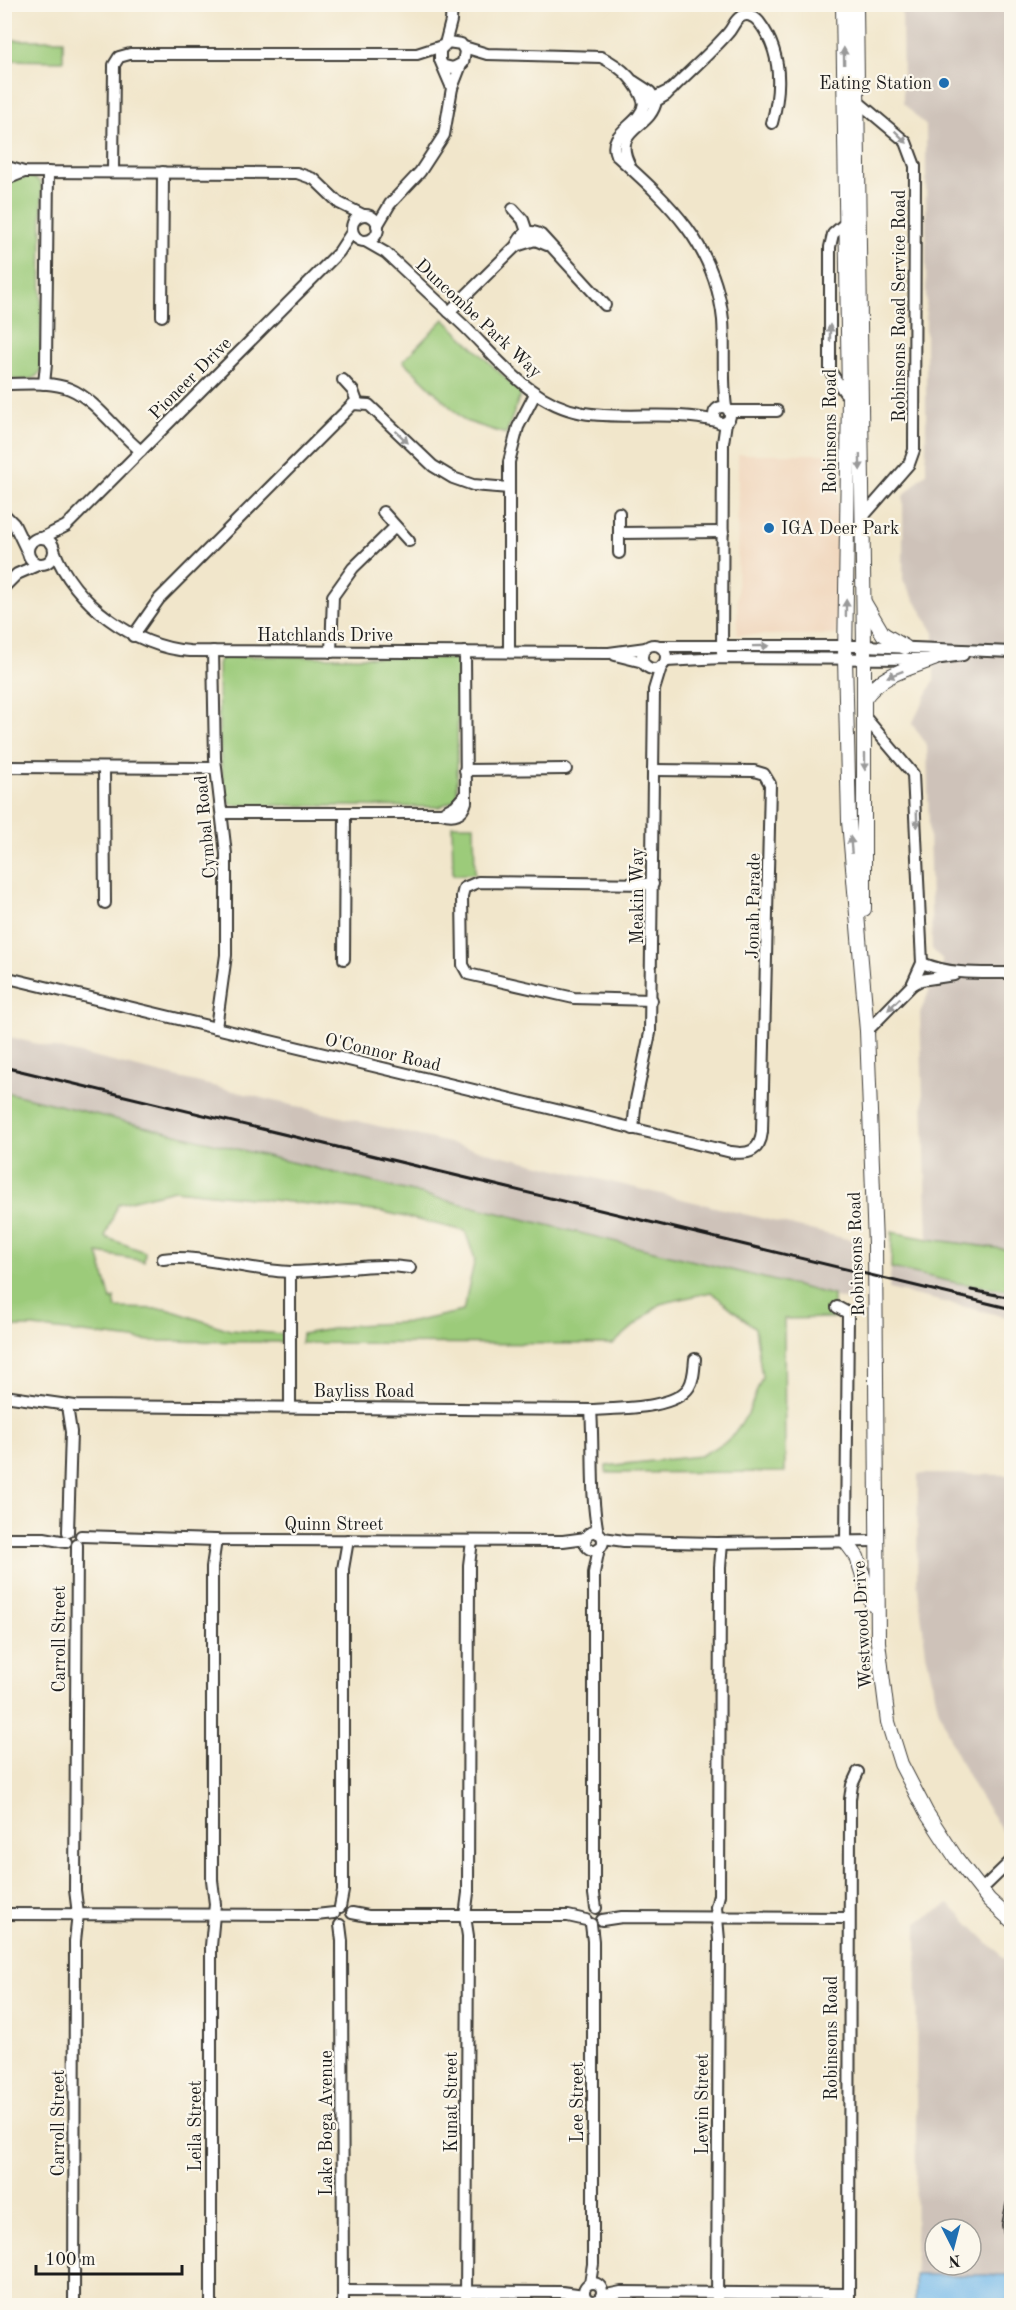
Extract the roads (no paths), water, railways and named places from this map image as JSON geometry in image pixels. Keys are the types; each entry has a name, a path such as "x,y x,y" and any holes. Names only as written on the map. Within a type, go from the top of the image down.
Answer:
{"main road":[{"name":"Robinsons Road","path":"843,4 852,220 854,396 863,600 863,965"},
{"name":"Robinsons Road","path":"852,220 856,4"},
{"name":"Robinsons Road","path":"854,396 845,652 849,821 863,965 875,1245 876,1541"},
{"path":"863,600 883,634 905,647"},
{"path":"864,699 873,686 883,679 934,659"},
{"name":"Westwood Drive","path":"876,1541 878,1632 888,1722 901,1764 926,1812 956,1858 981,1890 1011,1921"},
{"path":"846,1542 862,1569 878,1632"}],"street":[{"path":"452,4 451,21 439,55 452,88"},
{"path":"339,203 355,237 364,241 372,239 390,204 420,172 444,135 452,88 466,55 451,21"},
{"path":"644,103 672,89 729,32 743,24 762,27 773,45 778,68 778,96 772,123"},
{"path":"113,172 114,65 118,57 130,54 417,54 453,41 487,54 590,55 612,62 655,99"},
{"path":"417,54 453,68 487,54"},
{"path":"619,146 615,138 640,115 644,103 633,81"},
{"path":"655,99 652,112 628,135 619,146 616,155 630,166 682,219 699,244 712,273 722,319 722,652"},
{"name":"Robinsons Road Service Road","path":"856,100 906,142 915,166 914,450 904,472 861,519"},
{"path":"4,166 24,172 297,173 314,179 339,203 375,220 378,227"},
{"path":"4,180 24,172"},
{"path":"46,384 48,172"},
{"path":"162,316 163,172"},
{"path":"352,231 356,218 390,204"},
{"path":"513,209 523,220 527,232"},
{"name":"Duncombe Park Way","path":"378,227 386,253"},
{"name":"Pioneer Drive","path":"54,549 66,526 339,252 352,231"},
{"path":"527,232 541,235 605,305"},
{"path":"449,312 516,246 527,232"},
{"path":"516,246 535,240 547,244"},
{"name":"Pioneer Drive","path":"339,252 364,241"},
{"name":"Duncombe Park Way","path":"364,241 386,253 535,394 581,412 694,416 777,411"},
{"path":"343,380 353,391 357,402"},
{"path":"4,384 46,384 71,390 86,400 138,453"},
{"path":"509,652 509,488 512,446 518,427 535,394"},
{"path":"136,638 151,611 175,583 350,406 357,402 369,405 433,466 453,478 472,485 509,488"},
{"path":"382,512 409,541"},
{"path":"619,513 619,553"},
{"path":"4,514 14,524 49,540 54,549 52,558 17,574"},
{"path":"14,524 31,560 41,564"},
{"name":"Pioneer Drive","path":"41,538 66,526"},
{"path":"331,652 333,596 348,574 395,527"},
{"path":"620,533 723,532"},
{"path":"4,587 17,574 32,541 41,538"},
{"name":"Hatchlands Drive","path":"54,549 66,576"},
{"name":"Hatchlands Drive","path":"41,564 66,576 112,622 136,638 167,649 609,653 646,648"},
{"path":"722,652 663,664 654,669 645,665 642,654 646,648 660,646 722,652 864,652 934,659 981,652"},
{"path":"660,646 666,654 663,664"},
{"path":"864,652 905,647 1011,652"},
{"name":"Cymbal Road","path":"211,1027 226,955 226,854 224,813 216,768 213,651"},
{"path":"224,813 442,813 455,806 464,796 465,652"},
{"name":"Hatchlands Drive","path":"609,653 645,665"},
{"name":"Meakin Way","path":"629,1128 650,1041 654,690 663,664"},
{"name":"Meakin Way","path":"645,665 654,690"},
{"path":"864,716 913,774 922,963 912,985"},
{"path":"7,768 216,768"},
{"path":"104,768 105,903"},
{"path":"465,770 566,769"},
{"name":"Jonah Parade","path":"653,770 754,771 764,774 769,780 771,849 765,1078 762,1132 760,1145 754,1150"},
{"path":"344,958 345,813"},
{"path":"652,1000 574,998 488,978 471,969 464,959 464,905 470,891 486,884 653,884"},
{"path":"922,963 938,969 966,973 1011,974"},
{"path":"867,1031 912,985 921,980 966,973"},
{"name":"O'Connor Road","path":"4,977 731,1152 746,1154 754,1150"},
{"path":"163,1259 184,1259 290,1272 341,1271 383,1266 410,1268"},
{"path":"290,1272 290,1407"},
{"name":"Robinsons Road","path":"837,1307 848,1313 846,1542"},
{"name":"Bayliss Road","path":"4,1396 71,1406 595,1410 661,1404 676,1399 689,1388 695,1359"},
{"name":"Carroll Street","path":"71,1406 71,1510 75,1569 74,2306"},
{"name":"Lee Street","path":"593,2295 595,1410"},
{"name":"Quinn Street","path":"4,1538 719,1543 876,1541"},
{"name":"Leila Street","path":"211,2306 212,1540"},
{"name":"Lake Boga Avenue","path":"343,1540 343,2306"},
{"name":"Kunat Street","path":"467,2306 468,1540"},
{"name":"Lewin Street","path":"718,2306 719,1543"},
{"name":"Robinsons Road","path":"849,2300 850,1798 852,1785 858,1772"},
{"path":"981,1890 1011,1860"},
{"path":"4,1914 849,1918"},
{"path":"1011,2205 1008,2225 1011,2245"},
{"path":"343,2291 562,2292 593,2295 621,2292 719,2293 849,2300"}],"water":[{"path":"915,2275 983,2277 983,2275 1008,2275 1011,2282 1011,2305 915,2305"}],"railway":[{"path":"4,1067 1012,1309"},
{"path":"971,1290 1012,1298"}],"place":[{"name":"Eating Station","path":"944,83"},
{"name":"IGA Deer Park","path":"769,528"}]}
